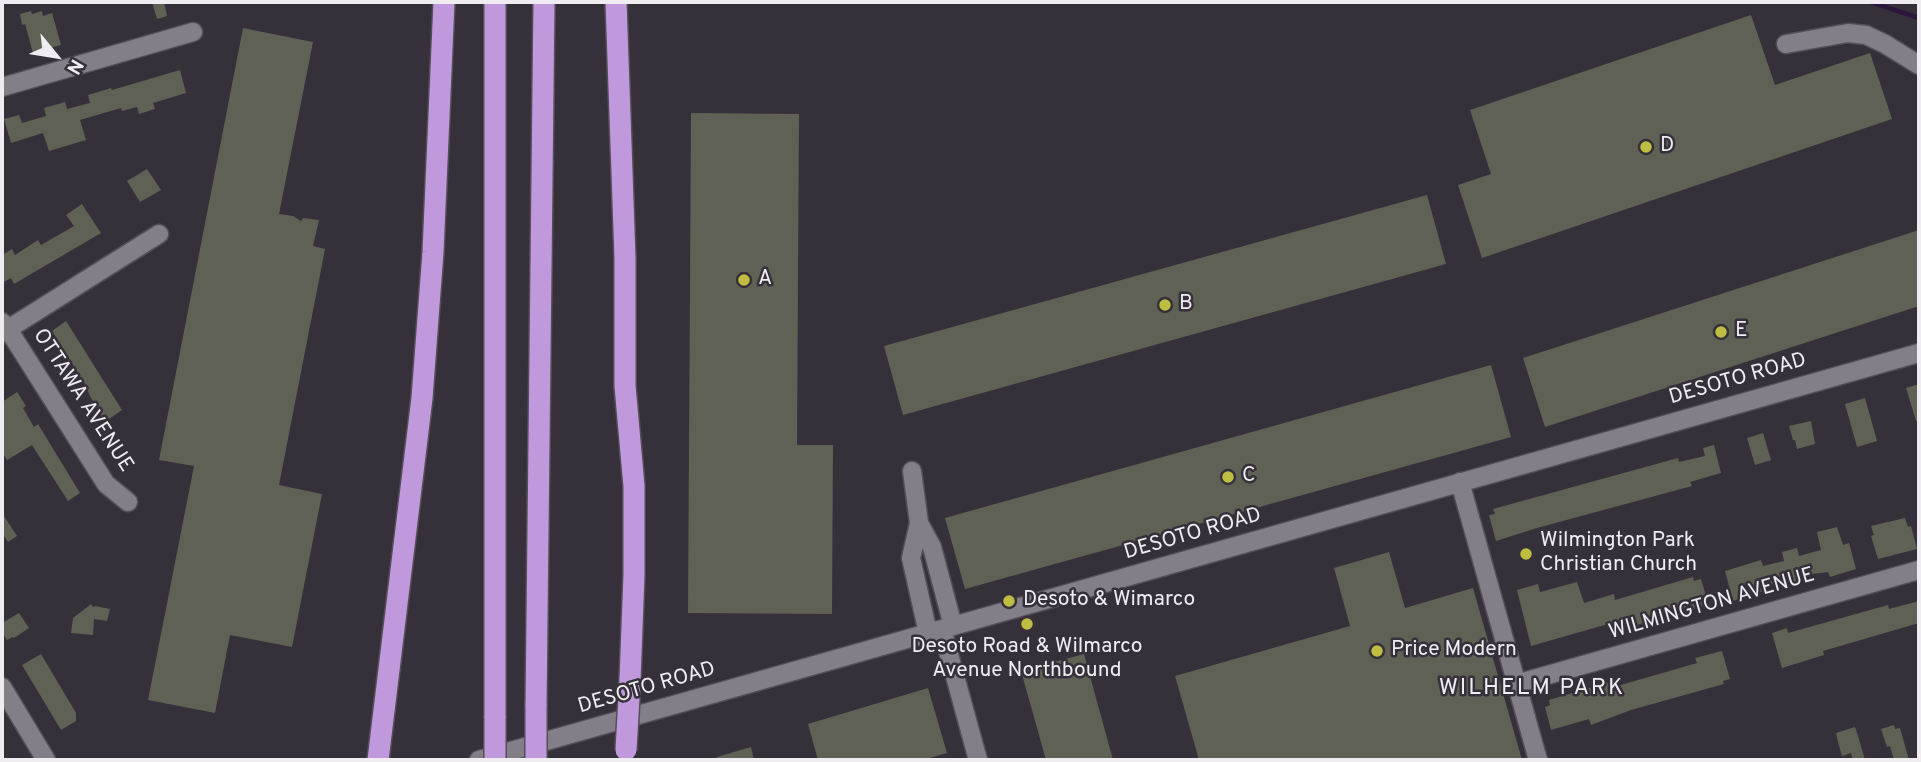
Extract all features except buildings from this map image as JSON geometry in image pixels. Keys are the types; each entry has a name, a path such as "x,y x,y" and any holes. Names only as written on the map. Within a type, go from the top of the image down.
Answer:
{"highway":[{"path":"432,2 433,252"},
{"path":"379,755 422,397 433,252 444,2"},
{"path":"495,2 495,760"},
{"path":"536,760 544,2"},
{"path":"616,2 625,258 625,386 634,486 634,575 626,755"}],"street":[{"path":"2,88 192,32"},
{"path":"1786,44 1848,33 1866,35 1919,65"},
{"path":"4,328 159,234"},
{"name":"OTTAWA AVENUE","path":"4,328 106,484 128,502"},
{"name":"DESOTO ROAD","path":"479,760 1919,353"},
{"path":"912,471 919,523 911,558 941,629 978,760"},
{"path":"1460,482 1538,760"},
{"path":"919,523 932,547 941,629"},
{"name":"WILMINGTON AVENUE","path":"1516,684 1919,570"},
{"path":"2,687 46,760"}],"waterway":[{"path":"1871,2 1919,18"}],"place":[{"name":"D","path":"1646,147"},
{"name":"A","path":"744,280"},
{"name":"B","path":"1165,305"},
{"name":"E","path":"1721,332"},
{"name":"C","path":"1228,477"},
{"name":"Wilmington Park Christian Church","path":"1526,554"},
{"name":"Desoto & Wimarco","path":"1009,601"},
{"name":"Desoto Road & Wilmarco Avenue Northbound","path":"1027,624"},
{"name":"Price Modern","path":"1377,651"}],"district":[{"name":"WILHELM PARK","path":"1532,689"}]}
